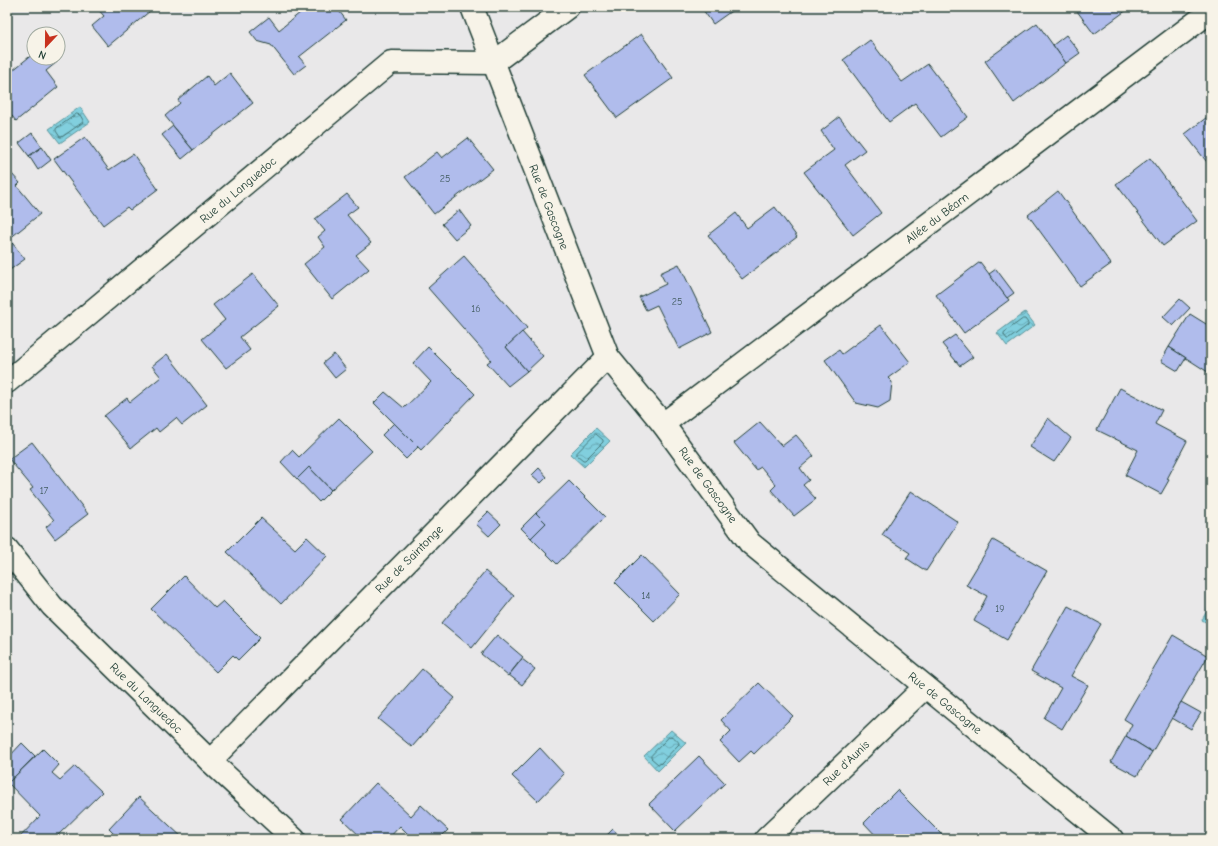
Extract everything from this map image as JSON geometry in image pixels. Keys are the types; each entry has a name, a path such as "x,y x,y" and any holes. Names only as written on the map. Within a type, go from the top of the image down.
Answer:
{"street":[{"name":"Rue de Gascogne","path":"472,7 608,357 663,424 750,543 1112,839"},
{"path":"493,62 568,7"},
{"name":"Allée du Béarn","path":"663,424 1211,11"},
{"name":"Rue du Languedoc","path":"7,382 392,62 493,62"},
{"name":"Rue de Saintonge","path":"210,761 608,357"},
{"name":"Rue du Languedoc","path":"7,549 52,606 210,761 294,839"},
{"name":"Rue d'Aunis","path":"766,839 925,687"}],"water":[{"path":"80,107 90,122 60,143 49,129"},
{"path":"1025,312 1035,325 1007,346 997,333"},
{"path":"596,428 610,441 584,467 570,454"},
{"path":"1211,603 1211,625 1202,620"},
{"path":"671,730 686,743 658,771 644,756"}],"building":[{"path":"96,7 146,7 150,11 108,46 92,26 104,16"},
{"path":"305,7 336,7 346,20 299,57 306,65 294,74 271,45 257,41 250,32 269,17 279,30 306,8"},
{"path":"701,7 737,7 713,24"},
{"path":"1074,7 1131,7 1094,34"},
{"path":"1037,23 1066,63 1014,103 985,61"},
{"path":"641,34 673,78 617,118 585,75"},
{"path":"1066,35 1080,53 1066,63 1053,45"},
{"path":"870,40 902,82 928,64 968,117 941,137 915,103 889,122 843,60"},
{"path":"26,60 26,66 52,66 46,71 58,87 16,121 7,110 7,75"},
{"path":"230,73 253,103 193,150 165,116 180,103 178,100 207,76 214,86"},
{"path":"1211,114 1211,166 1210,166 1185,134"},
{"path":"839,117 865,150 845,165 881,213 853,235 804,172 834,150 821,131"},
{"path":"173,126 193,150 182,159 162,135"},
{"path":"32,133 42,147 29,156 19,143"},
{"path":"85,137 109,170 133,154 158,189 130,210 127,207 103,225 54,159"},
{"path":"468,138 493,169 434,214 405,177 437,152 442,158"},
{"path":"42,147 51,160 38,170 29,156"},
{"path":"1150,158 1197,221 1163,246 1116,184"},
{"path":"11,173 20,183 17,186 40,214 9,239 25,259 7,272 7,176"},
{"path":"1058,191 1111,264 1080,286 1028,215"},
{"path":"347,194 358,207 347,215 371,243 356,255 369,269 332,299 304,264 325,247 318,237 325,231 315,219"},
{"path":"775,207 797,237 742,279 708,235 736,213 747,228"},
{"path":"459,210 471,226 455,239 442,224"},
{"path":"464,256 527,328 506,347 527,371 508,386 487,363 491,360 428,288"},
{"path":"980,262 1009,300 964,333 936,295"},
{"path":"679,264 712,332 679,349 657,305 646,310 639,297 666,284 660,273"},
{"path":"996,269 1014,293 1007,298 989,274"},
{"path":"253,274 279,306 240,337 250,350 226,368 202,339 225,320 213,305"},
{"path":"1180,299 1190,308 1173,326 1163,317"},
{"path":"1190,314 1211,327 1211,374 1169,347"},
{"path":"881,325 910,362 888,378 892,382 890,401 878,408 856,403 825,360 839,350 842,354"},
{"path":"522,332 543,356 527,371 506,347"},
{"path":"955,335 973,357 960,366 942,344"},
{"path":"428,347 475,394 421,450 374,403 385,392 404,408 431,382 413,363"},
{"path":"1169,347 1186,358 1178,371 1161,361"},
{"path":"167,354 207,405 182,425 176,418 159,432 156,428 131,448 104,416 127,398 130,402 161,377 152,366"},
{"path":"334,354 346,369 335,378 323,363"},
{"path":"1120,388 1162,410 1155,424 1187,441 1167,479 1169,480 1161,494 1125,475 1138,450 1097,430"},
{"path":"339,418 372,451 331,490 309,467 297,479 281,462 292,450 299,457"},
{"path":"1048,418 1071,438 1054,462 1030,447"},
{"path":"760,422 782,446 796,435 814,456 800,468 809,480 803,485 816,499 794,516 771,490 776,485 761,467 756,470 734,443"},
{"path":"394,423 418,447 406,459 382,435"},
{"path":"32,442 88,514 55,539 46,527 54,520 30,490 33,488 9,459"},
{"path":"309,467 331,490 319,502 297,479"},
{"path":"539,468 547,477 541,483 532,475"},
{"path":"569,481 605,517 557,564 531,538 546,523 536,513"},
{"path":"911,491 958,522 926,571 906,558 910,553 882,535"},
{"path":"488,512 501,524 489,536 476,524"},
{"path":"536,513 546,523 531,538 521,528"},
{"path":"261,518 295,549 307,537 327,556 281,604 227,552"},
{"path":"993,540 1047,571 1007,640 974,621 987,596 966,585"},
{"path":"642,555 680,594 654,621 615,582"},
{"path":"485,571 514,596 472,648 442,623"},
{"path":"184,576 215,608 223,601 260,638 238,660 233,655 216,672 151,609"},
{"path":"1068,606 1101,624 1071,676 1088,685 1062,729 1044,718 1061,688 1031,671"},
{"path":"497,635 523,657 508,676 481,654"},
{"path":"1173,635 1208,656 1152,752 1126,736 1132,724 1124,719"},
{"path":"522,659 535,669 522,685 509,675"},
{"path":"422,669 455,698 412,747 378,719"},
{"path":"759,683 793,716 754,754 751,751 739,762 720,742 731,731 721,720"},
{"path":"1181,702 1201,713 1191,729 1172,718"},
{"path":"1126,736 1152,752 1137,776 1111,762"},
{"path":"22,743 35,756 8,783 7,759"},
{"path":"540,748 564,774 538,801 512,776"},
{"path":"43,749 59,765 52,773 60,780 75,766 102,792 54,839 18,839 40,816 8,783"},
{"path":"699,756 725,783 675,831 649,804"},
{"path":"376,783 411,816 421,805 448,830 439,839 413,839 400,826 388,839 363,839 342,819"},
{"path":"897,790 946,839 879,839 864,823"},
{"path":"139,797 184,839 119,839 109,829"},
{"path":"613,829 622,839 603,839"}]}
